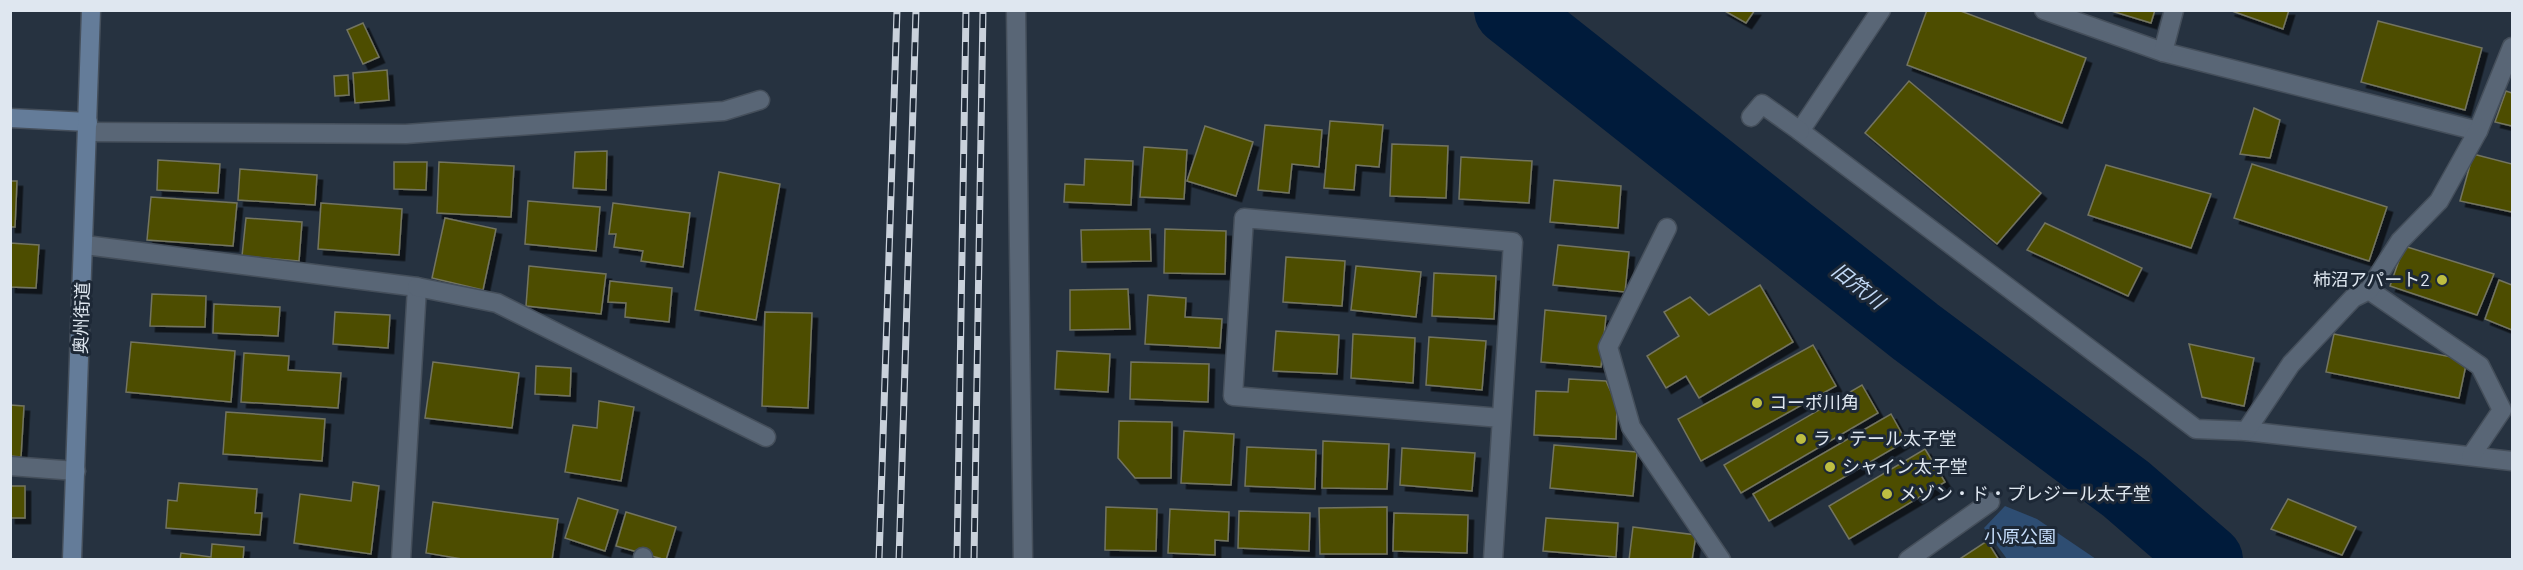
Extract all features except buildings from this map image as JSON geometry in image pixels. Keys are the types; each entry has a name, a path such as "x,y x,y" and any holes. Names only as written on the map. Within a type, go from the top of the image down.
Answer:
{"main road":[{"name":"奥州街道","path":"72,560 85,245 91,10"},
{"path":"10,117 88,127"}],"street":[{"path":"1016,10 1023,560"},
{"path":"1800,131 1881,10"},
{"path":"2044,10 2163,52 2478,131"},
{"path":"2163,52 2174,10"},
{"path":"2246,431 2291,364 2353,298 2370,290 2400,240 2439,201 2478,131 2512,47"},
{"path":"88,127 406,134 724,111 760,100"},
{"path":"1751,117 1762,104 2196,429 2246,431 2512,461"},
{"path":"1493,560 1513,242 1244,218 1233,396 1501,418"},
{"path":"1667,228 1608,347 1631,427 1721,560"},
{"path":"85,245 417,286 496,303 766,436"},
{"path":"401,560 417,286"},
{"path":"2370,290 2480,366 2502,410 2471,456"},
{"path":"10,466 76,471"},
{"path":"1908,560 1989,502"}],"green space":[{"name":"小原公園","path":"2005,506 2037,519 2096,559 2007,559 1984,528"}],"waterway":[{"name":"旧笊川","path":"1509,10 1916,332 2126,489 2208,560"}],"railway":[{"path":"879,560 897,10"},
{"path":"899,560 916,10"},
{"path":"957,560 966,10"},
{"path":"974,560 983,10"}],"place":[{"name":"柿沼アパート2","path":"2442,280"},
{"name":"コーポ川角","path":"1757,403"},
{"name":"ラ・テール太子堂","path":"1801,439"},
{"name":"シャイン太子堂","path":"1830,467"},
{"name":"メゾン・ド・プレジール太子堂","path":"1887,494"}]}
